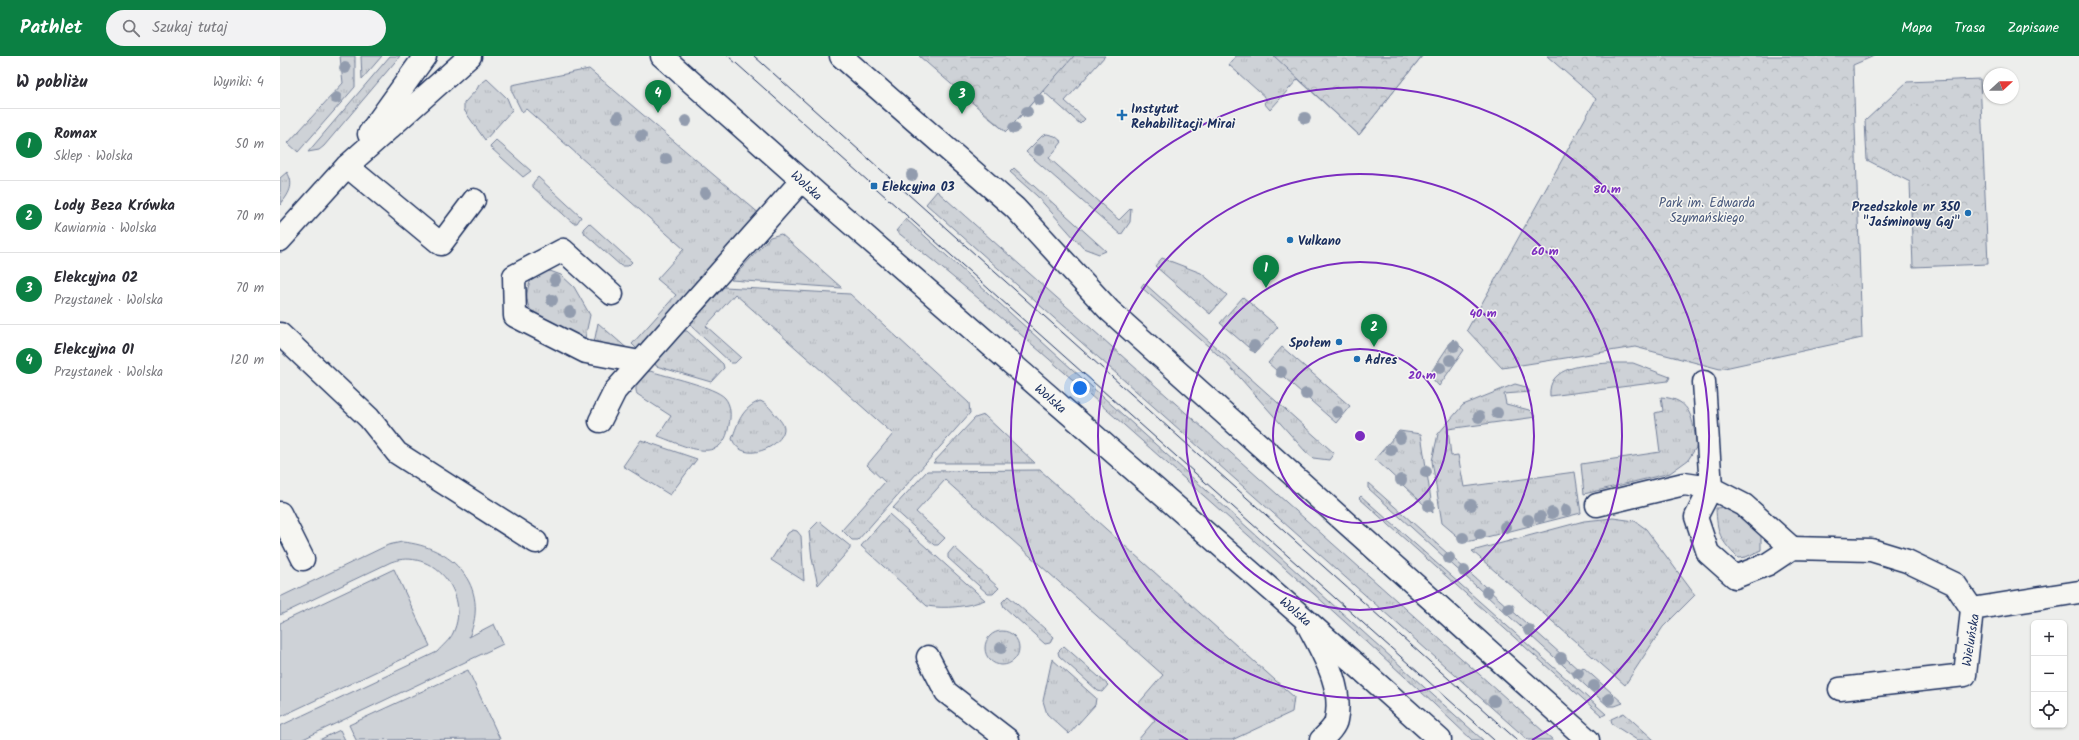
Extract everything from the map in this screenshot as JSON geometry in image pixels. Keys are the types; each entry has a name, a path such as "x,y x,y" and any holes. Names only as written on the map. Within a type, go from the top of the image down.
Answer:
{"main road":[{"path":"347,166 425,56"},
{"path":"280,240 347,166 470,56"},
{"name":"Wolska","path":"662,56 1306,620 1440,740"},
{"path":"841,56 1015,208 1109,310 1588,740"},
{"path":"347,166 440,244 474,200"},
{"path":"600,421 615,391 802,180"},
{"path":"612,294 564,250 514,276 515,316 586,352 640,362"},
{"path":"280,334 369,418 397,454 536,542"},
{"path":"1704,382 1711,488 1696,517 1708,553 1735,577 1768,564 1792,548 1871,550 1907,561 1955,584 1972,609"},
{"path":"1598,505 1684,484 1711,488 1744,505 1792,548"},
{"path":"280,513 302,560"},
{"name":"Wieluńska","path":"1840,689 1965,675 1972,609 2079,592"},
{"path":"1306,620 1332,672 1337,696 1336,722 1321,740"},
{"path":"928,657 946,692 1008,740"}],"green space":[{"path":"340,56 355,56 355,87 298,152 288,143 343,83"},
{"path":"361,56 382,56 362,79"},
{"path":"390,56 400,56 324,146 319,150 308,152"},
{"path":"919,56 1074,56 1006,132"},
{"path":"1043,56 1105,56 1065,101 1085,119 1080,124 1043,91 1006,132 988,117"},
{"path":"1236,56 1422,56 1359,135 1298,79 1270,110 1264,103 1267,99 1229,65"},
{"path":"1274,56 1422,56 1359,135"},
{"name":"Park im. Edwarda Szymańskiego","path":"1547,56 1874,56 1853,65 1862,338 1720,369 1635,347 1502,368 1467,330 1596,99"},
{"path":"589,69 761,215 639,351 632,344 676,295 657,279 684,249 526,109 522,112 512,92 512,85"},
{"path":"487,79 507,98 512,110 485,140 464,110 464,103 479,85"},
{"path":"1980,79 1988,264 1913,267 1910,182 1867,160 1865,121 1907,82"},
{"path":"1047,134 1055,136 1062,142 1049,158 1119,220 1131,208 1130,222 1121,235 1026,152 1042,136"},
{"path":"496,140 531,171 523,177 491,148 490,146"},
{"path":"1014,168 1106,251 1099,254 1083,248 1037,196 1010,172"},
{"path":"287,172 291,185 286,197 280,205 280,178"},
{"path":"538,177 581,217 577,223 573,223 533,187 533,183"},
{"path":"937,191 1553,740 1528,740 926,204"},
{"path":"906,219 1483,740 1472,740 1259,544 1007,322 896,231"},
{"path":"589,223 632,262 628,266 621,266 585,234 583,229"},
{"path":"781,234 842,288 731,280 770,237"},
{"path":"1162,258 1201,273 1227,295 1210,314 1155,266"},
{"path":"550,271 561,275 574,287 590,315 584,343 544,324 530,309 527,299 528,288 531,281 538,274"},
{"path":"1144,283 1334,453 1329,460 1313,458 1305,451 1225,361 1141,287"},
{"path":"724,287 850,294 969,403 970,413 858,540 852,540 842,530 885,482 867,465 893,434 735,294 706,326 741,357 735,363 731,363 692,327 691,323"},
{"path":"1243,297 1278,327 1255,353 1220,323"},
{"path":"598,323 630,351 593,348"},
{"path":"684,331 687,331 723,364 724,368 711,382 656,366 655,362"},
{"path":"1453,339 1464,350 1439,386 1429,375"},
{"path":"1282,347 1350,406 1336,423 1268,363"},
{"path":"1608,363 1633,363 1670,377 1668,381 1550,396 1551,386 1555,378 1561,372 1580,366"},
{"path":"650,371 690,382 712,390 725,398 729,407 730,422 725,438 719,446 710,450 701,450 690,448 658,436 671,416 637,394 636,391 637,384 641,377"},
{"path":"1515,384 1526,387 1530,392 1504,394 1506,404 1529,410 1536,417 1448,429 1451,456 1458,455 1464,487 1575,472 1581,513 1471,541 1463,541 1442,523 1432,461 1438,434 1463,405"},
{"path":"1661,397 1679,402 1689,412 1694,428 1697,446 1688,460 1670,473 1584,494 1581,464 1660,452 1655,413 1663,411"},
{"path":"760,401 771,409 782,422 784,429 777,442 770,447 753,452 745,451 737,447 732,439 742,416 749,408"},
{"path":"984,415 1035,463 933,463 975,418"},
{"path":"1399,431 1421,434 1433,513 1375,459"},
{"path":"641,440 697,459 670,495 623,466"},
{"path":"1040,470 1294,697 1292,712 1232,740 1138,740 1155,720 1138,704 1163,675 945,480 916,512 945,538 938,545 934,545 893,508 927,471"},
{"path":"1368,483 1579,670 1583,667 1623,703 1615,706 1608,706 1368,488"},
{"path":"1361,496 1606,714 1602,716 1359,498"},
{"path":"1737,506 1761,534 1761,550 1746,557 1738,558 1723,541 1717,524 1716,508"},
{"path":"889,514 985,600 956,607 927,606 861,546"},
{"path":"1613,518 1635,521 1646,529 1695,595 1663,627 1625,685 1472,551 1584,521"},
{"path":"819,521 850,546 850,549 818,585 812,559 809,531"},
{"path":"793,530 797,531 801,536 804,581 771,560 788,533"},
{"path":"402,542 420,545 437,551 451,560 462,572 471,586 475,601 474,618 469,637 494,624 503,644 301,740 280,740 280,726 437,652 452,636 457,618 457,603 453,589 434,567 421,561 406,559 391,562 280,615 280,597 388,545"},
{"path":"954,547 999,588 993,594 988,594 948,558 948,554"},
{"path":"394,569 430,646 280,717 280,623"},
{"path":"1008,596 1054,637 1050,643 1045,644 1004,607 1002,602"},
{"path":"1002,631 1008,632 1014,636 1018,642 1018,654 1014,660 1008,664 1002,665 996,664 990,660 986,654 985,648 986,642 990,636 996,632"},
{"path":"1064,646 1108,685 1102,692 1098,691 1059,656 1058,652"},
{"path":"1052,659 1096,698 1095,705 1069,734 1047,714 1043,701"},
{"path":"468,670 500,739 356,740 349,725"},
{"path":"1624,713 1654,740 1637,740 1612,724 1611,719"},
{"path":"340,730 345,740 319,740"}],"tram line":[{"path":"728,56 1494,740"},
{"path":"754,56 1517,740"}],"place":[{"name":"Elekcyjna 01","path":"658,113"},
{"name":"Elekcyjna 02","path":"962,114"},
{"name":"Instytut Rehabilitacji Mirai","path":"1122,115"},
{"name":"Elekcyjna 03","path":"874,186"},
{"name":"Przedszkole nr 350 \"Jaśminowy Gaj\"","path":"1968,213"},
{"name":"Vulkano","path":"1290,240"},
{"name":"Romax","path":"1266,288"},
{"name":"Społem","path":"1339,342"},
{"name":"Lody Beza Krówka","path":"1374,347"},
{"name":"Adres","path":"1357,359"}]}
